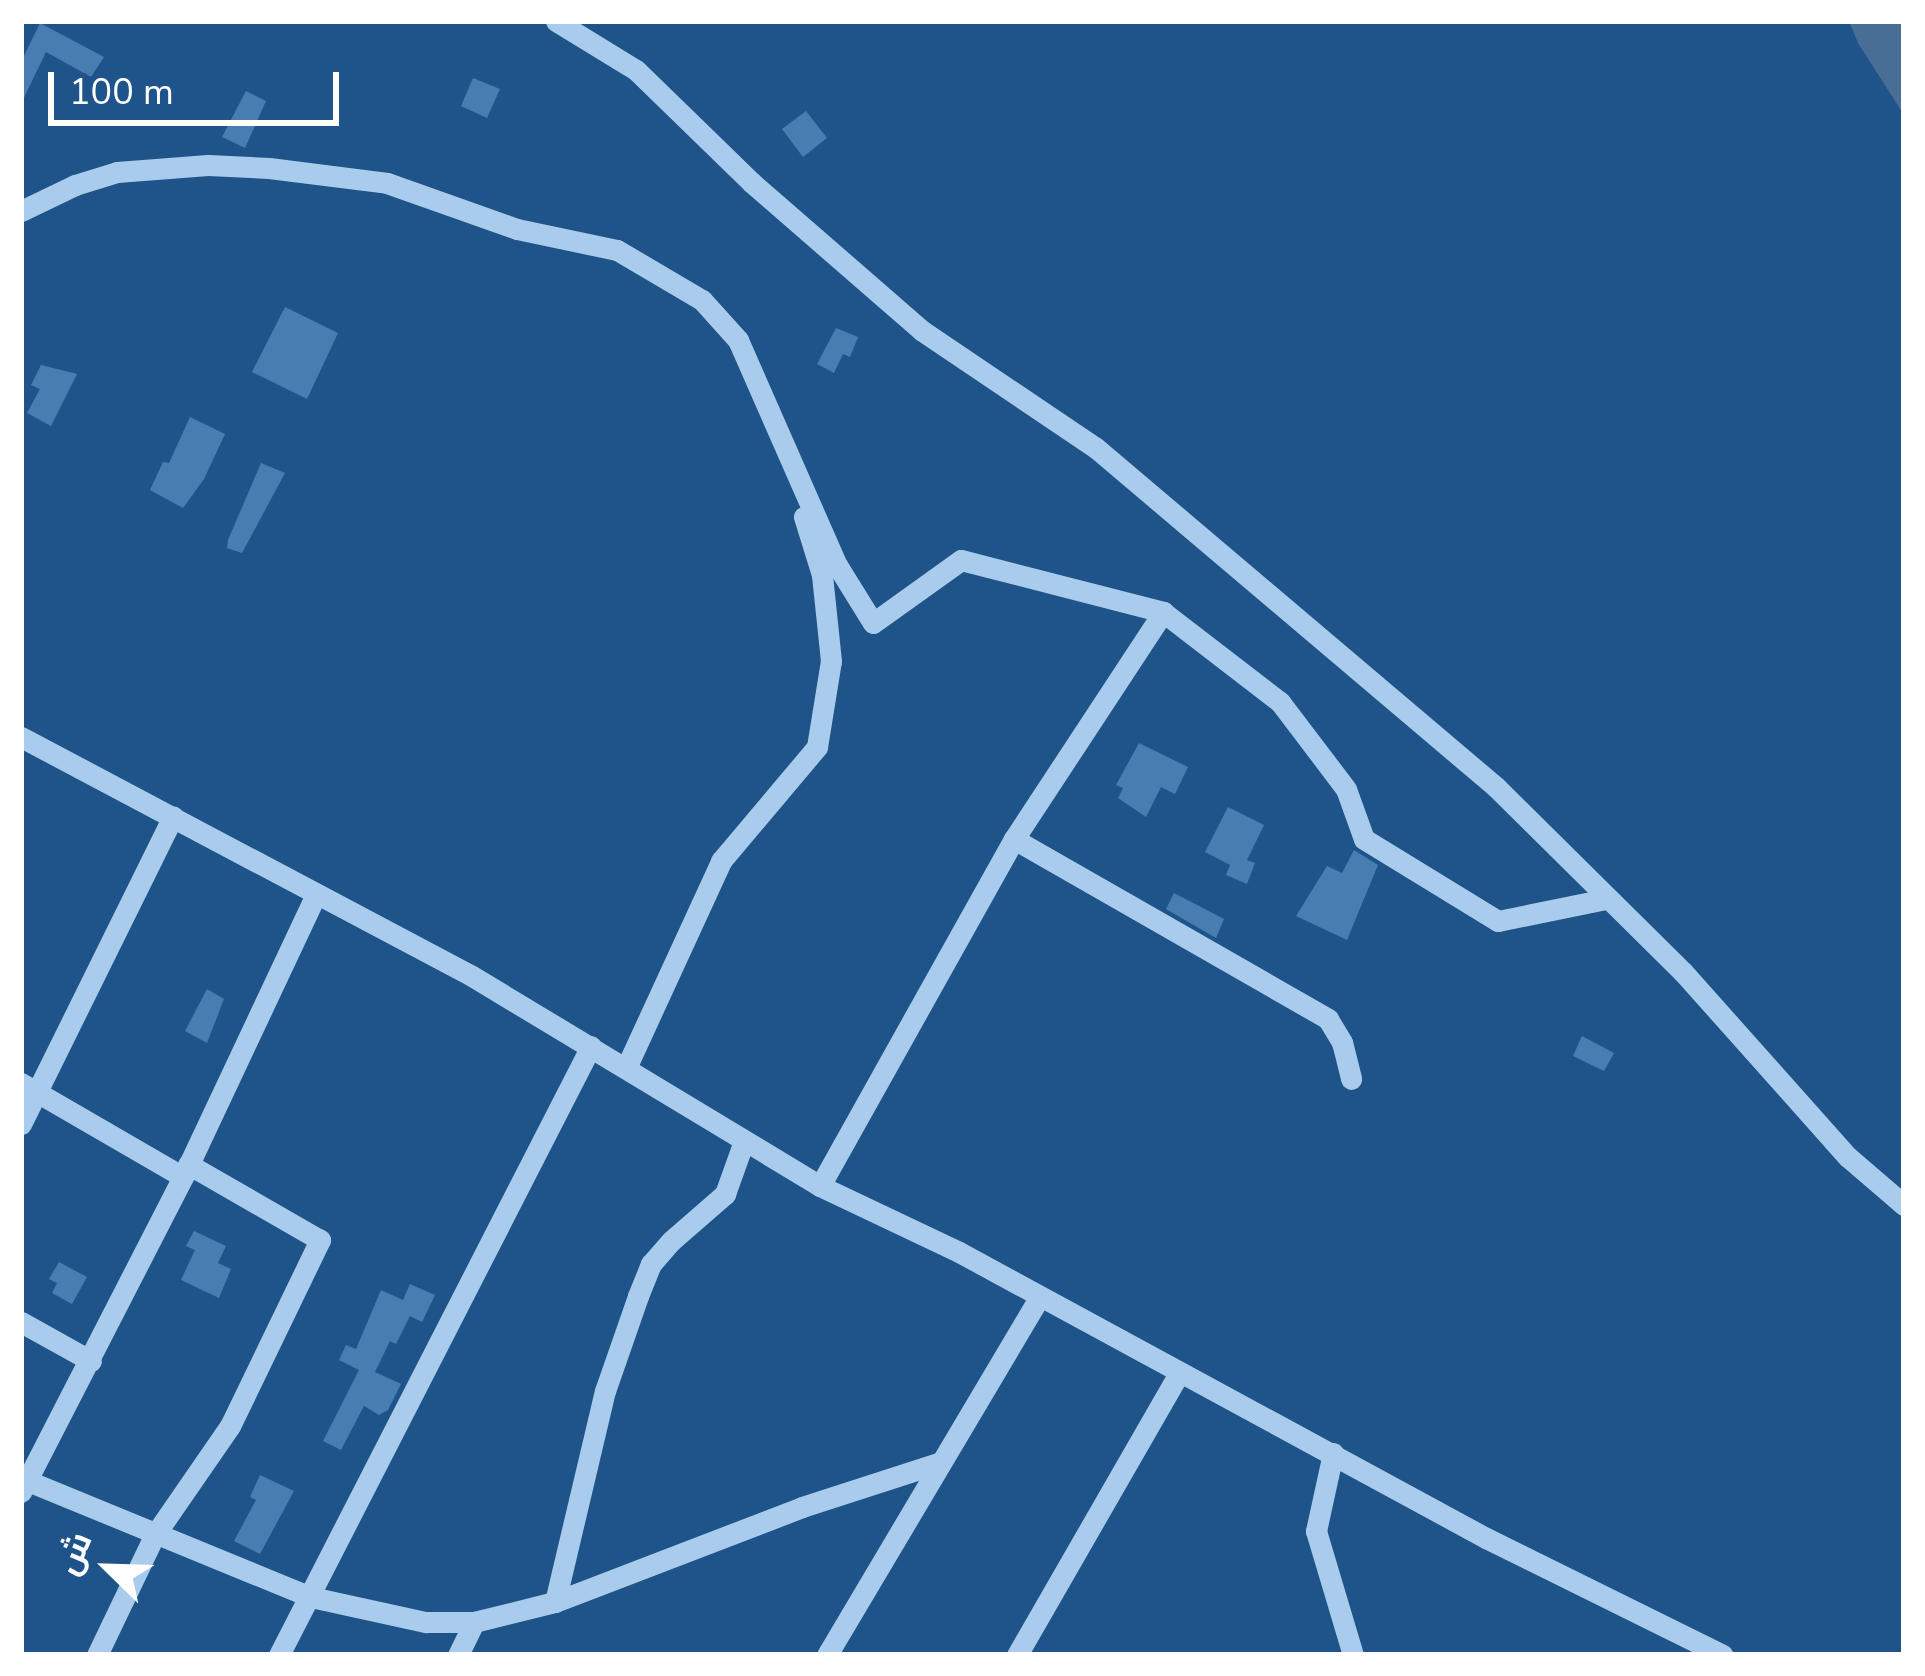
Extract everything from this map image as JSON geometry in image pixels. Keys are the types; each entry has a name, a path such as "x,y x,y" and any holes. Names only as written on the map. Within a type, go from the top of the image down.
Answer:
{"street":[{"path":"556,21 636,70 751,182 921,330 1096,448 1496,787 1683,972 1849,1157 1904,1205"},
{"path":"21,211 75,185 117,172 208,165 269,168 387,183 517,229 617,250 702,300 738,340 837,565 873,623 961,560 1162,611 1280,702 1346,789 1364,839 1498,921 1606,899"},
{"path":"626,1068 721,861 818,747 831,661 821,575 780,439"},
{"path":"820,1186 1014,839 1162,611"},
{"path":"21,737 472,976 820,1186 1040,1296 1178,1375 1486,1538 1716,1653"},
{"path":"21,1124 28,1087 173,817"},
{"path":"1014,839 1328,1019 1342,1042 1351,1078"},
{"path":"315,896 186,1170 24,1487 311,1597 427,1622 474,1622 555,1602 802,1507 938,1463"},
{"path":"279,1655 591,1046"},
{"path":"28,1087 320,1240 230,1426 154,1536 97,1655"},
{"path":"555,1602 605,1391 651,1264 670,1241 725,1195 744,1141"},
{"path":"827,1655 1040,1296"},
{"path":"21,1322 91,1361"},
{"path":"1017,1655 1178,1375"},
{"path":"1333,1454 1316,1531 1353,1655"},
{"path":"458,1655 474,1622"}],"water":[{"path":"1849,21 1904,21 1904,115 1858,43"}],"building":[{"path":"40,23 104,57 91,77 46,52 21,104 21,62"},
{"path":"473,78 500,89 487,118 461,106"},
{"path":"246,91 266,101 245,148 222,137"},
{"path":"806,111 827,138 803,157 782,129"},
{"path":"285,307 338,333 307,399 252,372"},
{"path":"836,328 858,337 850,357 843,354 834,373 817,364"},
{"path":"41,365 77,374 51,426 27,413 40,389 31,385"},
{"path":"190,417 225,434 204,479 183,508 150,490 163,462 169,463"},
{"path":"261,463 285,473 242,553 227,548 228,540"},
{"path":"1139,743 1188,767 1175,794 1161,787 1146,817 1118,798 1123,788 1116,785"},
{"path":"1228,807 1264,825 1247,860 1255,863 1247,884 1226,875 1230,865 1205,852"},
{"path":"1354,850 1378,865 1347,940 1296,916 1327,866 1342,873"},
{"path":"1174,893 1224,919 1216,938 1166,909"},
{"path":"207,989 224,999 207,1043 185,1031"},
{"path":"1582,1036 1614,1053 1604,1071 1573,1056"},
{"path":"194,1231 226,1246 218,1263 231,1269 219,1298 181,1280 195,1250 186,1246"},
{"path":"59,1262 87,1277 72,1304 52,1293 57,1283 49,1279"},
{"path":"410,1284 435,1295 422,1322 410,1316 396,1344 390,1341 375,1372 401,1384 388,1410 379,1415 364,1406 341,1450 323,1441 359,1370 339,1360 346,1345 356,1349 381,1290 403,1300"},
{"path":"260,1475 294,1491 260,1554 234,1541 256,1500 250,1497"}]}
